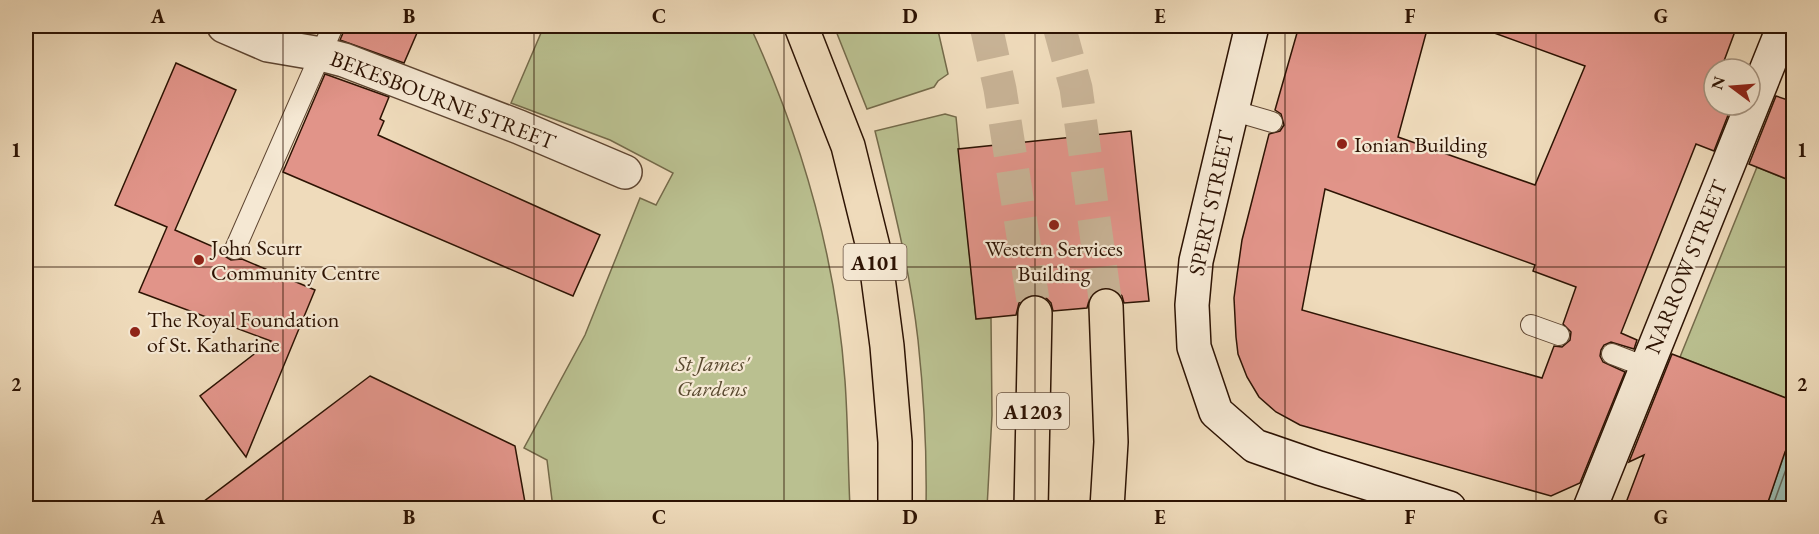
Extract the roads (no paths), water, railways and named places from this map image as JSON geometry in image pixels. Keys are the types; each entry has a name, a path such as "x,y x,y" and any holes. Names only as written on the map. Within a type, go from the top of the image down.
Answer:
{"main road":[{"name":"A101","path":"801,26 848,146 874,255 887,346 895,442 895,508"},
{"path":"1106,306 1111,442 1107,508"},
{"name":"A1203","path":"1031,508 1035,313"}],"street":[{"name":"BEKESBOURNE STREET","path":"224,26 268,45 327,40 344,60 519,127 625,172"},
{"name":"SPERT STREET","path":"1252,26 1196,261 1192,305 1194,347 1216,412 1255,446 1449,508"},
{"name":"NARROW STREET","path":"1590,508 1784,26"}],"lane":[{"path":"235,249 327,40"},
{"path":"1231,110 1272,122"},
{"path":"1531,325 1559,335"},
{"path":"1612,354 1646,367"}],"water":[{"path":"1793,433 1793,508 1766,508 1785,452"}],"tunnel":[{"path":"986,26 1000,89 1035,313"},
{"path":"1059,26 1076,88 1106,306"}],"place":[{"name":"Ionian Building","path":"1342,144"},
{"name":"Western Services Building","path":"1054,225"},
{"name":"John Scurr Community Centre","path":"199,260"},
{"name":"The Royal Foundation of St. Katharine","path":"135,332"}],"park label":[{"name":"St James' Gardens","path":"712,376"}]}
